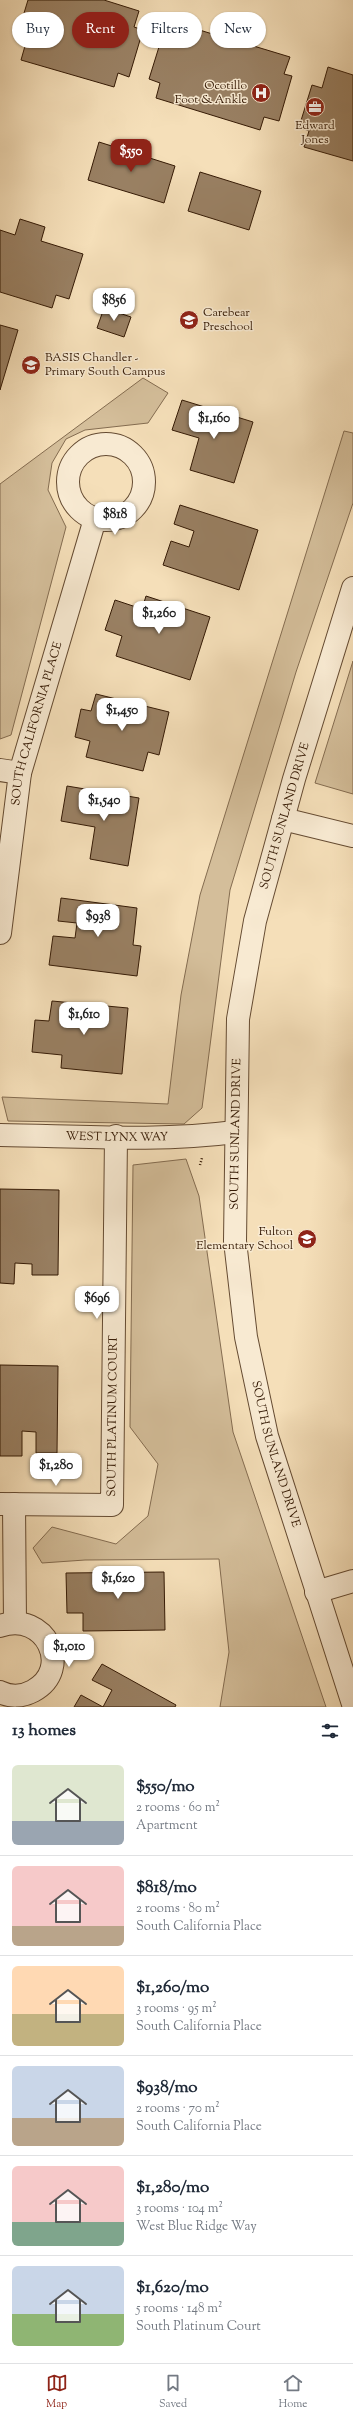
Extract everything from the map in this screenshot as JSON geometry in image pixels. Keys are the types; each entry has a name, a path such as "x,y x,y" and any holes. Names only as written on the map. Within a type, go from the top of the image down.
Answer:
{"street":[{"name":"SOUTH CALIFORNIA PLACE","path":"0,933 10,772 95,519"},
{"name":"SOUTH SUNLAND DRIVE","path":"353,588 283,819 255,921 238,1020 235,1132 235,1241 246,1337 267,1436 353,1704"},
{"path":"283,819 353,836"},
{"name":"WEST LYNX WAY","path":"0,1135 203,1135 235,1132"},
{"name":"SOUTH PLATINUM COURT","path":"7,1504 112,1504 116,1136"},
{"path":"0,1692 16,1696 28,1694 46,1680 51,1670 53,1659 50,1647 44,1636 34,1627 8,1624 7,1504"},
{"path":"316,1592 353,1581"}],"path":[{"path":"200,1165 202,1158"}],"shaded area":[{"path":"143,378 168,393 148,423 85,430 66,439 52,463 48,490 66,527 11,735 0,739 0,484"},
{"path":"344,431 353,433 353,503 296,672 230,890 202,1108 184,1124 8,1121 2,1097 168,1104 181,995 200,895"},
{"path":"353,661 353,794 315,783"},
{"path":"186,1159 199,1196 233,1432 326,1707 220,1707 229,1652 219,1559 85,1560 42,1563 33,1548 52,1527 116,1544 148,1516 158,1464 130,1427 133,1165"}],"building":[{"path":"28,0 104,0 139,11 137,12 134,27 137,28 138,48 129,77 118,73 114,87 21,60 24,48 64,48 64,12 24,12"},
{"path":"202,31 210,33 210,48 260,48 290,57 284,74 292,76 279,121 264,117 260,130 156,98 160,83 149,79 159,48 202,48"},
{"path":"328,67 353,75 353,161 304,147 309,131 299,127 312,85 322,88"},
{"path":"99,142 175,166 164,203 88,180"},
{"path":"200,172 261,191 249,230 188,211"},
{"path":"20,219 45,227 41,241 83,254 69,299 56,295 52,308 0,292 0,230 15,235"},
{"path":"104,308 131,317 124,337 97,328"},
{"path":"0,325 18,330 0,390"},
{"path":"182,400 253,422 234,483 190,470 199,438 172,430"},
{"path":"180,505 258,530 239,590 163,565 171,541 189,547 194,531 174,524"},
{"path":"146,596 210,617 190,680 116,656 122,636 105,630 115,600 142,609"},
{"path":"96,694 169,712 159,755 148,752 143,771 86,757 90,741 75,737 81,709 91,711"},
{"path":"67,786 139,798 128,866 90,859 95,827 61,821"},
{"path":"61,898 137,908 133,945 141,946 137,976 49,965 53,936 75,938 77,923 58,921"},
{"path":"52,1001 128,1008 122,1074 61,1068 62,1055 32,1052 35,1020 49,1021"},
{"path":"0,1189 59,1190 58,1275 32,1275 32,1264 15,1263 14,1284 0,1283"},
{"path":"0,1365 58,1366 57,1453 36,1453 36,1432 22,1431 22,1456 0,1456"},
{"path":"164,1572 165,1630 83,1631 83,1613 67,1613 66,1573"},
{"path":"102,1664 176,1705 175,1707 103,1707 112,1690 92,1680"},
{"path":"81,1695 103,1707 74,1707"}],"place":[{"name":"Ocotillo Foot & Ankle","path":"261,93"},
{"name":"Edward Jones","path":"315,107"},
{"name":"Carebear Preschool","path":"189,320"},
{"name":"BASIS Chandler - Primary South Campus","path":"31,365"},
{"name":"Fulton Elementary School","path":"307,1239"}]}
